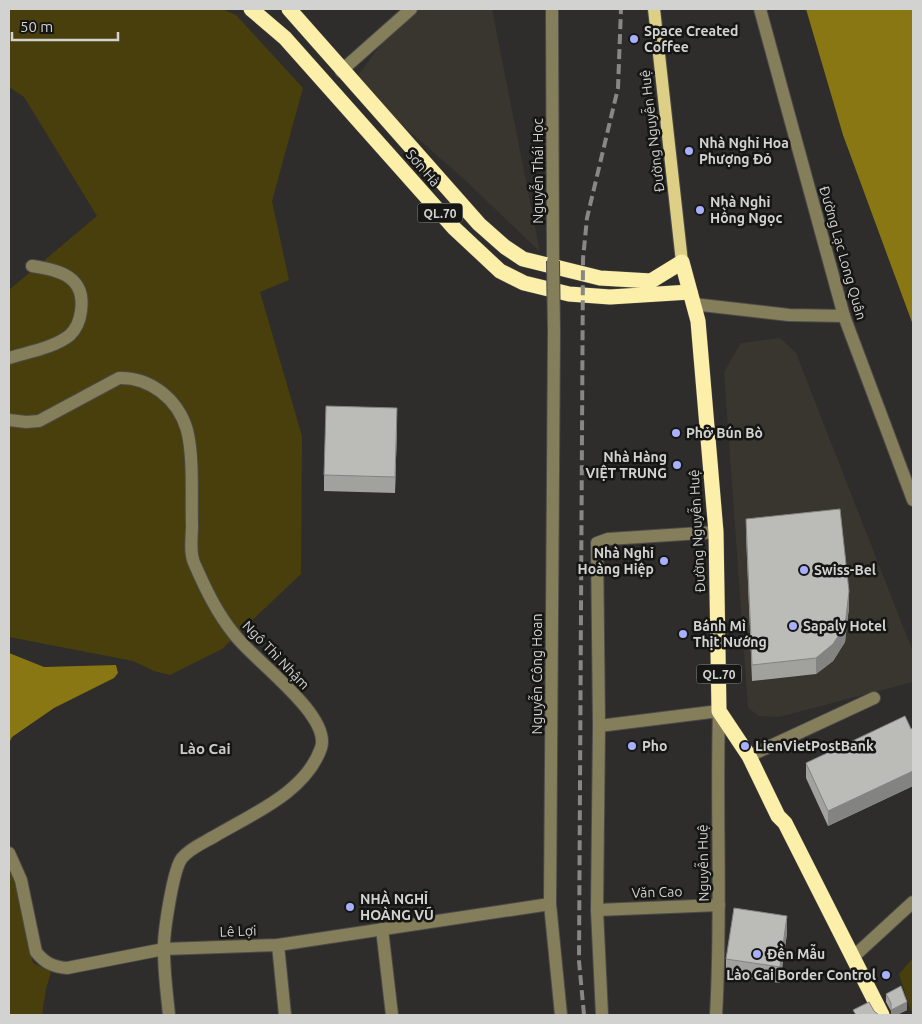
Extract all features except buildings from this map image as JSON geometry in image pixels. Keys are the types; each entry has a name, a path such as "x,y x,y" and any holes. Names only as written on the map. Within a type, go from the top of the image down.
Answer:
{"highway":[{"name":"Sơn Hà","path":"251,9 285,38 454,228 500,271 524,283 569,294 610,297 692,298"},
{"name":"Sơn Hà","path":"289,9 341,71 479,224 505,247 523,258 600,278 651,281 682,262"},
{"path":"327,87 341,71"},
{"name":"Đường Nguyễn Huệ","path":"682,262 698,322 716,532 720,711"},
{"path":"720,711 749,756 882,1015"}],"main road":[{"name":"Đường Nguyễn Huệ","path":"654,9 682,262"}],"street":[{"path":"341,71 411,9"},
{"name":"Nguyễn Thái Học","path":"552,9 554,332"},
{"name":"Đường Lạc Long Quân","path":"760,9 844,316 913,500"},
{"path":"9,358 61,342 71,334 81,314 81,293 76,284 55,270 32,266"},
{"path":"692,298 789,315 844,316"},
{"name":"Nguyễn Công Hoan","path":"554,332 550,904 560,1015"},
{"name":"Ngô Thì Nhậm","path":"9,420 39,421 119,378 133,378 146,382 170,400 186,429 191,477 192,560 211,602 235,636 309,710 320,728 322,746 316,759 305,774 290,789 263,808 200,844 182,858 174,880 164,949 169,1015"},
{"path":"602,1015 597,910 598,544 608,539 716,532"},
{"path":"749,756 874,698"},
{"path":"599,726 720,711"},
{"name":"Nguyễn Huệ","path":"716,1015 719,905 717,791 720,711"},
{"name":"Lê Lợi","path":"9,853 21,880 36,952 43,962 55,967 67,968 164,949 278,944 550,904"},
{"path":"852,958 913,902"},
{"name":"Văn Cao","path":"597,910 719,905"},
{"path":"382,929 392,1015"},
{"path":"278,944 285,1015"}],"shaded area":[{"path":"9,9 222,9 236,15 303,88 272,201 289,280 260,292 302,436 301,574 222,649 170,675 154,671 133,661 9,637 9,290 97,216 24,97 9,87"},
{"path":"412,9 492,9 540,252 464,179 353,82 402,16"},
{"path":"806,9 913,9 913,325 843,135"},
{"path":"780,338 796,353 913,652 913,682 779,717 759,716 748,708 724,372 741,343"},
{"path":"9,653 44,667 116,665 118,673 114,678 54,708 12,737 9,743"},
{"path":"9,869 15,881 33,963 51,972 42,1015 9,1015"},
{"path":"913,958 913,1010 911,1012 899,974"}],"railway":[{"path":"584,1015 579,961 583,259 587,218 618,88 621,9"}],"place":[{"name":"Space Created Coffee","path":"634,39"},
{"name":"Nhà Nghỉ Hoa Phượng Đỏ","path":"689,151"},
{"name":"Nhà Nghỉ Hồng Ngọc","path":"700,210"},
{"name":"Phở Bún Bò","path":"676,433"},
{"name":"Nhà Hàng VIỆT TRUNG","path":"677,465"},
{"name":"Nhà Nghỉ Hoàng Hiệp","path":"664,561"},
{"name":"Swiss-Bel","path":"804,570"},
{"name":"Sapaly Hotel","path":"793,626"},
{"name":"Bánh Mì Thịt Nướng","path":"683,634"},
{"name":"Pho","path":"632,746"},
{"name":"LienVietPostBank","path":"745,746"},
{"name":"NHÀ NGHỈ HOÀNG VŨ","path":"350,907"},
{"name":"Đền Mẫu","path":"757,954"},
{"name":"Lào Cai Border Control","path":"886,975"}],"district":[{"name":"Lào Cai","path":"205,748"}]}
